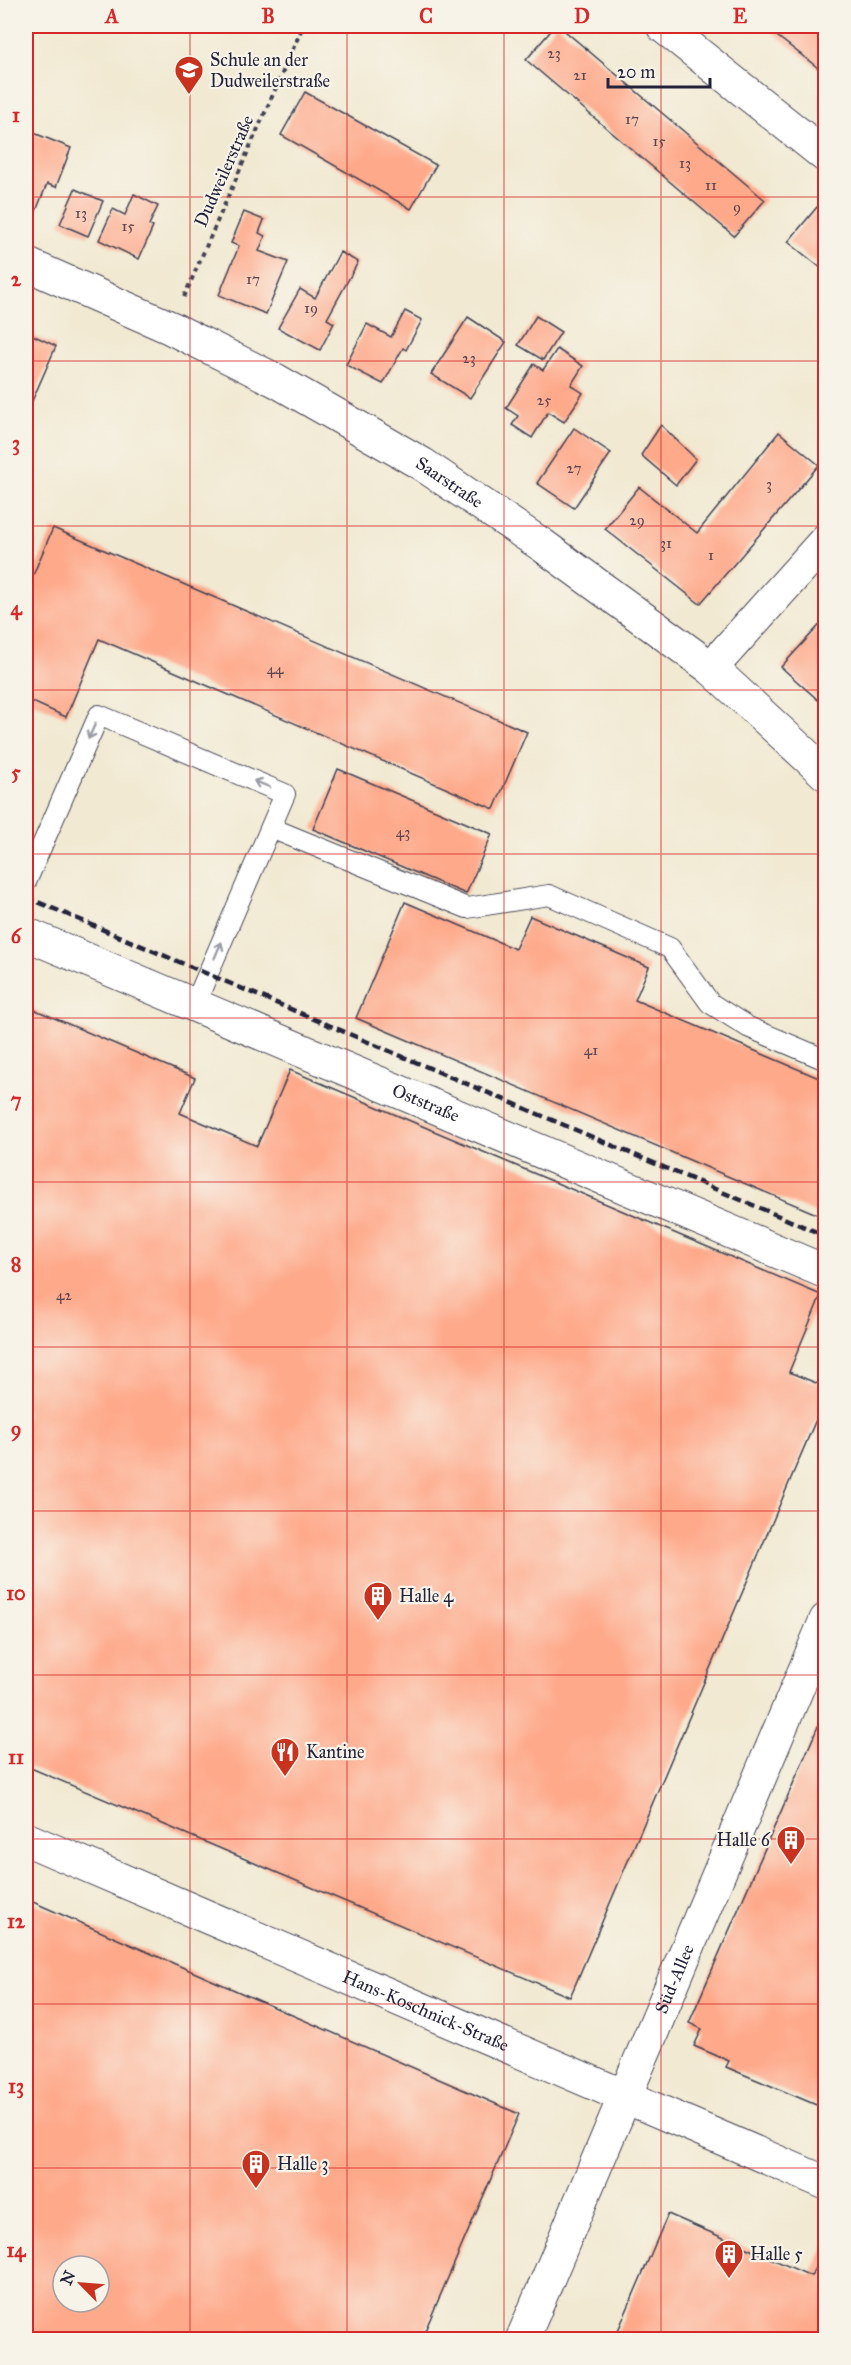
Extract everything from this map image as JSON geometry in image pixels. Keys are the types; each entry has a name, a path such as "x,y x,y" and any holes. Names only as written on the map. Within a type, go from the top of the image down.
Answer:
{"street":[{"path":"663,26 825,156"},
{"name":"Saarstraße","path":"26,264 171,328 277,381 422,464 542,545 711,668 825,774"},
{"path":"711,668 825,540"},
{"name":"Oststraße","path":"26,934 825,1272"},
{"name":"Süd-Allee","path":"522,2340 825,1620"},
{"name":"Hans-Koschnick-Straße","path":"26,1839 825,2183"}],"lane":[{"path":"26,882 99,715 285,794 195,1004"},
{"path":"271,828 467,908 549,895 670,948 711,1003 748,1027 825,1060"}],"path":[{"name":"Dudweilerstraße","path":"171,328 303,26"}],"building":[{"path":"555,26 559,26 765,200 734,236 526,60"},
{"path":"764,26 826,26 826,74"},
{"path":"305,92 436,165 411,209 281,135"},
{"path":"29,131 71,148 56,187 47,184 36,211 26,207 26,140"},
{"path":"75,189 103,201 88,236 60,224"},
{"path":"134,194 158,206 149,225 153,227 139,259 99,240 113,209 125,215"},
{"path":"817,207 826,213 826,272 788,242"},
{"path":"244,212 264,220 259,233 265,236 259,251 288,262 266,314 219,295 239,246 231,243"},
{"path":"340,252 358,262 327,319 334,323 320,350 278,328 300,289 315,298"},
{"path":"405,311 422,320 406,350 403,348 383,384 346,365 367,324 391,337"},
{"path":"536,316 561,332 543,360 518,345"},
{"path":"468,317 506,342 470,398 431,374"},
{"path":"26,332 56,346 26,415"},
{"path":"557,349 583,366 571,385 583,393 564,422 548,412 532,438 512,425 518,416 506,408 534,364 543,370"},
{"path":"661,425 696,459 676,485 641,455"},
{"path":"574,428 611,453 574,508 537,483"},
{"path":"779,432 819,465 700,604 605,529 639,487 697,533"},
{"path":"53,528 527,732 494,809 99,639 66,717 26,699 26,592"},
{"path":"826,618 826,707 781,667"},
{"path":"338,769 492,834 466,894 313,829"},
{"path":"405,902 515,949 530,916 649,967 635,1000 826,1081 826,1218 356,1018"},
{"name":"Halle 4","path":"26,1006 195,1078 180,1113 257,1146 290,1070 821,1295 789,1372 826,1387 826,1396 570,1997 26,1766"},
{"name":"Halle 6","path":"826,1708 826,2109 726,2067 729,2061 694,2046 702,2029 689,2023"},
{"name":"Halle 3","path":"26,1899 519,2114 421,2340 26,2340"},
{"name":"Halle 5","path":"668,2214 811,2276 826,2243 826,2340 614,2340"}],"railway":[{"path":"26,897 826,1236"}],"place":[{"name":"Schule an der Dudweilerstraße","path":"189,96"},
{"name":"Halle 4","path":"378,1622"},
{"name":"Kantine","path":"285,1778"},
{"name":"Halle 6","path":"791,1866"},
{"name":"Halle 3","path":"256,2190"},
{"name":"Halle 5","path":"729,2280"}]}
